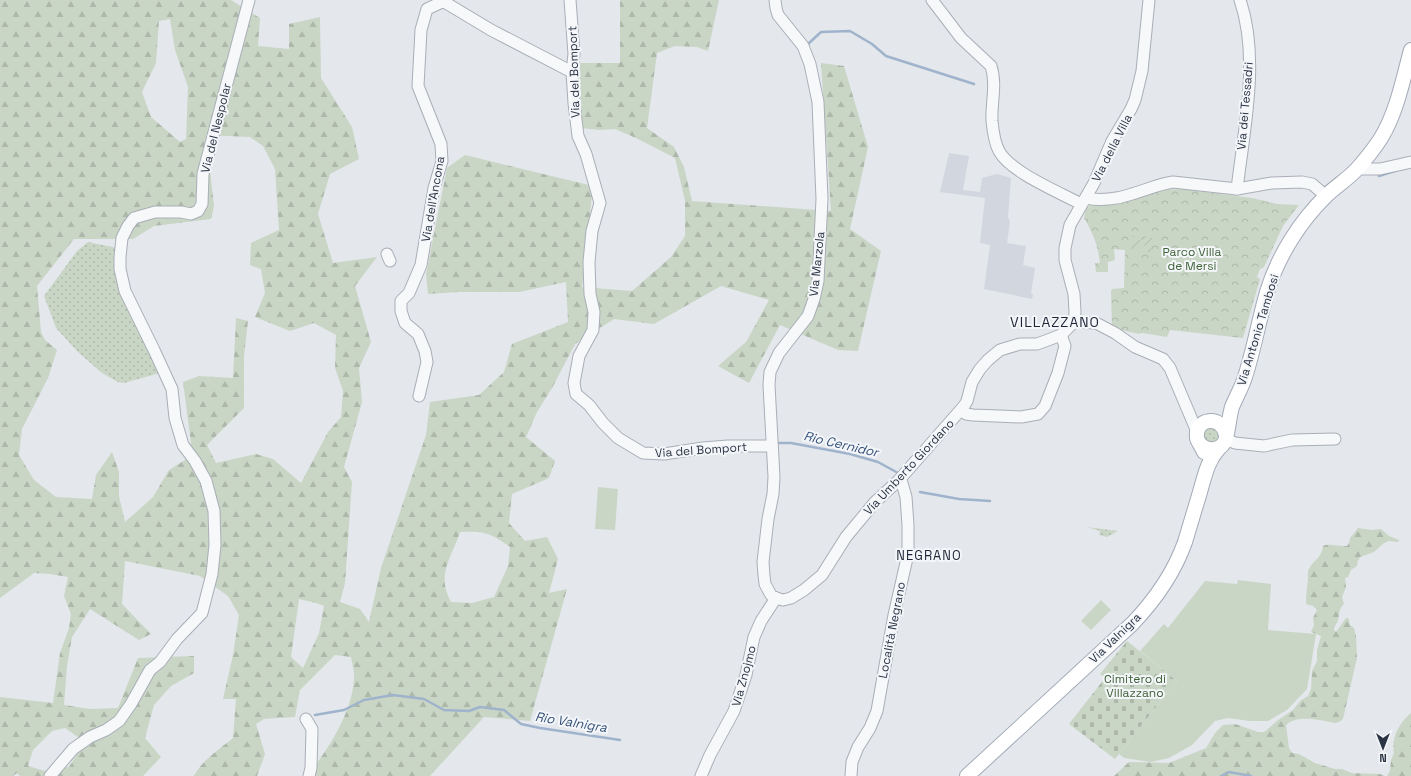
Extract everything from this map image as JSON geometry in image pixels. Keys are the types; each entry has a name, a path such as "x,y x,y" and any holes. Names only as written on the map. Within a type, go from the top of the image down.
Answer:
{"main road":[{"name":"Via Antonio Tambosi","path":"1224,440 1232,406 1245,377 1267,292 1287,247 1304,221 1326,196 1357,169 1387,128 1411,50"},
{"path":"1208,464 1199,440 1199,428 1226,416 1232,406"},
{"path":"1199,440 1208,449 1212,450 1224,440 1224,427 1211,422"},
{"name":"Via Valnigra","path":"967,776 1132,624 1155,597 1174,568 1185,542 1208,464 1224,440"}],"street":[{"name":"Via del Nespolar","path":"50,776 73,749 90,737 106,730 119,721 131,704 150,670 160,662 177,639 202,613 212,574 215,545 214,511 206,481 195,461 183,445 175,418 172,389 167,376 125,291 120,269 122,238 134,218 155,212 181,212 191,214 198,211 202,204 204,174 249,0"},
{"name":"Via del Bomport","path":"570,0 574,54 572,72 578,136 586,154 600,203 592,231 589,262 590,294 594,312 593,330 580,356 574,383 576,394 589,405 603,423 618,438 643,453 664,454 728,446 772,446"},
{"name":"Via Marzola","path":"774,596 765,584 763,562 774,478 769,384 770,372 779,353 808,316 814,299 818,281 822,199 818,102 810,64 802,46 778,14 775,0"},
{"path":"932,0 961,38 992,66 994,84 992,121 995,139 999,151 1015,168 1083,201 1126,196 1173,182 1237,189 1272,183 1302,182 1312,184 1326,196"},
{"name":"Via della Villa","path":"1074,322 1074,291 1065,260 1065,248 1070,225 1094,183 1112,141 1132,109 1142,71 1150,0"},
{"name":"Via dei Tessadri","path":"1237,189 1250,70 1247,25 1240,0"},
{"path":"442,1 490,30 572,72"},
{"name":"Via dell'Ancona","path":"420,396 427,362 425,351 418,334 405,323 401,310 401,301 409,293 422,265 434,188 442,161 441,144 418,86 421,30 427,9 442,1"},
{"path":"1357,169 1380,169 1411,162"},
{"path":"960,410 966,414 973,415 1021,417 1038,414 1045,406 1058,373 1065,346 1061,335 1074,322 1096,323 1135,346 1163,359 1170,368 1199,440"},
{"name":"Via Umberto Giordano","path":"774,596 783,600 791,598 815,581 822,574 846,537 875,502 900,480 967,401 972,382 988,360 1000,350 1010,346 1020,344 1037,344 1061,335"},
{"path":"1188,412 1211,422"},
{"path":"1224,440 1235,443 1264,446 1292,440 1334,439"},
{"name":"Località Negrano","path":"851,776 852,762 858,747 870,728 877,711 894,614 908,554 906,497 900,480"},
{"name":"Via Znojmo","path":"701,776 710,755 734,711 746,675 754,637 774,596"},
{"path":"306,719 312,729 311,768 309,776"}],"shaded area":[{"path":"949,153 969,156 963,190 980,192 982,178 997,174 1011,178 1008,217 1010,222 1007,243 1026,246 1023,265 1035,268 1031,293 1033,295 1032,299 984,289 990,245 980,243 985,198 940,192"}],"green space":[{"path":"0,0 231,0 260,18 258,46 289,49 289,24 320,17 321,78 352,127 359,159 330,174 318,214 333,263 377,257 355,286 371,342 359,368 362,402 344,467 352,482 345,583 340,602 360,609 369,622 381,568 426,435 430,402 479,395 504,372 512,344 568,322 566,282 519,292 459,292 428,294 426,274 447,168 465,155 593,186 582,287 632,291 671,257 685,236 685,201 675,158 615,129 600,130 581,128 580,63 620,63 620,0 719,0 708,51 697,47 675,46 657,53 647,128 674,147 684,167 692,201 831,211 821,63 844,66 868,147 850,229 881,251 858,351 838,350 780,325 749,383 718,366 746,342 769,300 721,286 654,324 614,319 575,344 552,388 537,412 526,437 555,461 549,478 512,494 509,523 525,541 547,537 558,559 549,593 567,589 530,721 484,717 430,776 307,776 331,742 345,716 350,702 354,673 351,657 335,655 300,690 295,717 264,719 256,724 265,754 257,776 194,776 206,760 233,738 236,699 223,699 233,655 239,615 228,596 200,576 125,561 122,604 151,634 139,640 90,609 72,637 67,666 64,705 90,709 118,708 138,658 194,656 194,673 171,686 154,705 145,738 161,757 143,776 20,776 17,773 13,776 0,776 0,697 53,703 60,653 69,628 71,614 64,596 68,577 34,573 0,598","holes":["170,19 175,50 188,87 186,139 180,142 151,117 142,92 156,63 159,21","206,135 250,137 263,146 275,169 279,230 251,243 250,265 261,269 265,293 255,317 290,331 314,323 336,335 335,368 343,391 341,417 328,432 301,483 273,459 256,454 216,463 207,445 244,408 244,356 248,321 236,318 233,378 199,376 183,382 191,443 185,460 169,470 153,497 125,522 119,496 119,472 112,452 96,475 92,499 56,497 34,480 19,455 22,429 48,378 57,350 45,340 41,332 37,286 74,239 133,239 154,226 211,219 214,206","460,532 476,532 492,536 510,547 508,566 494,597 472,603 451,602 445,583 445,574 446,567","299,599 324,606 319,633 303,668 291,657","65,728 85,742 69,767 45,771 28,766 33,750 52,731"]},
{"name":"Parco Villa de Mersi","path":"1183,189 1252,198 1277,204 1299,205 1283,226 1264,267 1260,269 1257,277 1260,279 1243,338 1170,330 1167,337 1142,333 1139,334 1112,328 1111,291 1112,289 1124,288 1125,250 1114,249 1115,260 1108,262 1108,272 1096,272 1095,263 1100,263 1098,250 1095,239 1084,218 1086,208 1089,207 1089,204 1152,190"},
{"path":"1133,236 1140,237 1139,251 1131,251"},
{"path":"1145,237 1152,238 1151,252 1144,252"},
{"path":"88,242 117,248 116,260 160,373 124,383 118,382 102,373 78,352 56,328 44,296 77,251"},
{"path":"1213,426 1221,435 1216,444 1204,440 1203,437 1204,431"},
{"path":"598,487 618,489 615,530 595,529"},
{"path":"1087,527 1118,531 1107,537 1099,535 1100,531"},
{"path":"1358,528 1372,530 1381,529 1389,536 1399,540 1398,542 1389,541 1384,543 1374,552 1360,557 1357,566 1351,570 1348,577 1345,578 1346,587 1342,597 1344,604 1340,610 1334,630 1336,632 1346,618 1348,618 1350,625 1354,628 1356,636 1357,658 1343,719 1335,723 1316,719 1303,719 1296,720 1286,725 1289,748 1292,753 1299,754 1315,763 1335,769 1342,769 1352,773 1380,774 1385,776 1114,776 1129,762 1169,763 1206,748 1215,733 1223,725 1235,724 1258,732 1264,732 1293,710 1301,700 1308,696 1311,689 1312,671 1317,661 1317,650 1321,636 1311,632 1314,625 1313,618 1317,610 1313,606 1306,604 1308,572 1321,553 1323,546 1347,546 1350,538"},
{"path":"1238,580 1271,584 1268,630 1316,634 1307,689 1287,710 1268,721 1250,721 1228,718 1215,721 1192,745 1169,758 1151,762 1124,758 1119,754 1177,681 1140,651 1164,624 1168,628 1205,581 1237,584"},
{"path":"1101,600 1111,610 1091,630 1081,621"},
{"name":"Cimitero di Villazzano","path":"1127,641 1177,681 1115,759 1069,724 1105,678 1100,674"},
{"path":"1411,713 1411,776 1387,776 1390,771 1391,760 1394,753 1393,747 1395,736 1403,721"}],"waterway":[{"path":"808,44 821,32 850,31 872,44 886,56 974,84"},
{"name":"Rio Cernidor","path":"1379,176 1398,170"},
{"name":"Rio Cernidor","path":"777,443 791,443 850,454 878,462 898,473"},
{"name":"Rio Cernidor","path":"920,492 959,499 990,501"},
{"name":"Rio Valnigra","path":"315,715 344,710 364,700 393,695 424,699 444,710 469,711 480,707 504,710 521,724 620,740"},
{"name":"Rio Valnigra","path":"1221,776 1229,772 1251,776"}],"district":[{"name":"VILLAZZANO","path":"1055,322"},
{"name":"NEGRANO","path":"929,555"}]}
